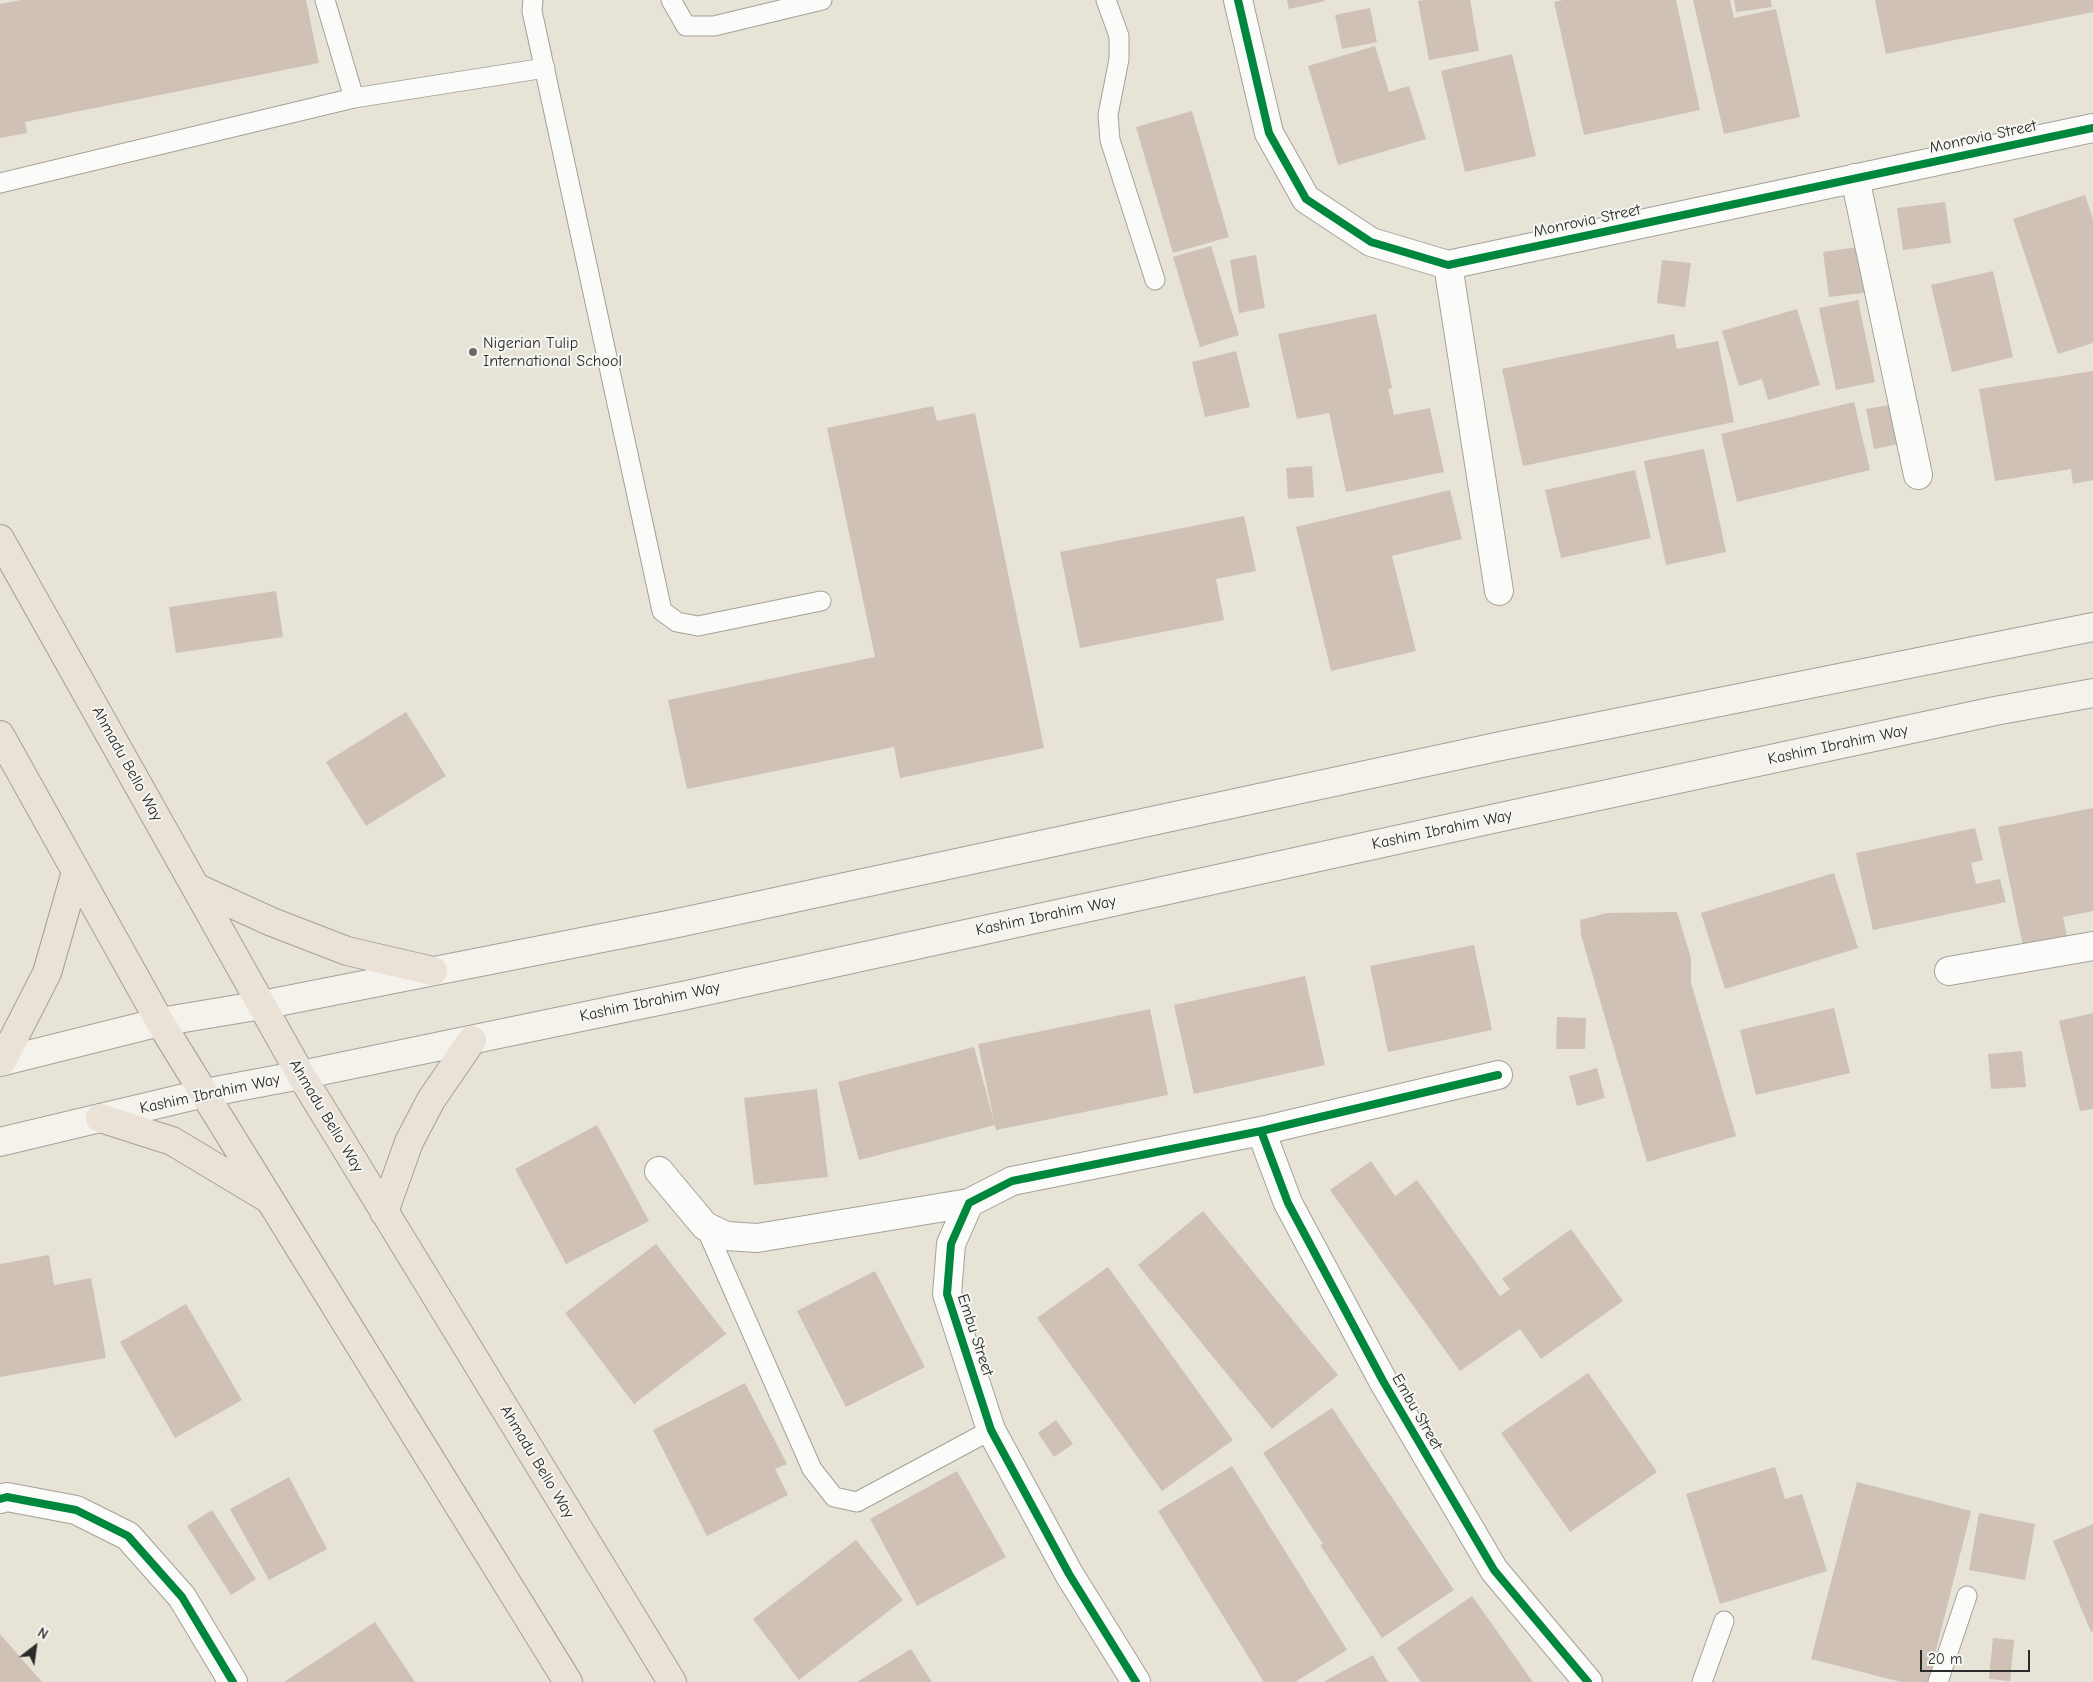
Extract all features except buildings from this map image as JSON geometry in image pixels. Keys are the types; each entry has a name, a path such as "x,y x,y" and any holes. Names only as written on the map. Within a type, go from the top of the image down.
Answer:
{"main road":[{"name":"Ahmadu Bello Way","path":"0,539 301,1076 672,1682"},
{"path":"1,1062 160,1022 262,1005 674,924 1500,746 2093,626"},
{"name":"Kashim Ibrahim Way","path":"0,1142 205,1093 301,1076 472,1040 1936,724 2093,693"},
{"path":"0,735 160,1022 568,1682"},
{"path":"1,1062 48,973 76,872"},
{"path":"197,888 272,922 348,951 433,971"},
{"path":"384,1212 409,1142 426,1108 472,1040"},
{"path":"100,1118 172,1141 272,1202"}],"street":[{"name":"Monrovia Street","path":"1238,0 1269,133 1306,199 1371,242 1448,264 2093,128"},
{"path":"1855,178 1918,475"},
{"path":"1448,264 1499,591"},
{"path":"1949,970 2093,946"},
{"path":"658,1171 705,1226 726,1236 757,1238 969,1203 1012,1181 1261,1131 1498,1075"},
{"name":"Embu Street","path":"1261,1131 1288,1202 1383,1381 1494,1570 1588,1682"},
{"name":"Embu Street","path":"969,1203 951,1244 946,1294 991,1430 1069,1574 1136,1682"},
{"path":"0,1499 7,1497 76,1510 128,1536 182,1597 233,1682"}],"lane":[{"path":"325,0 354,98"},
{"path":"533,0 532,11 544,68 662,611 678,622 698,626 821,601"},
{"path":"671,0 686,26 714,26 822,0"},
{"path":"1106,0 1119,36 1119,58 1108,115 1110,140 1155,280"},
{"path":"0,183 354,98 544,68"},
{"path":"705,1226 812,1468 834,1497 857,1502 991,1430"},
{"path":"1938,1682 1967,1596"},
{"path":"1702,1682 1724,1620"}],"cycle path":[{"path":"1238,0 1269,133 1306,199 1371,242 1448,265 2093,128"},
{"path":"1136,1682 1069,1574 991,1430 947,1294 951,1244 969,1203 1012,1181 1261,1131 1498,1075"},
{"path":"1261,1131 1288,1203 1383,1381 1494,1570 1588,1682"},
{"path":"0,1499 7,1497 76,1510 128,1536 182,1597 233,1682"}],"place":[{"name":"Nigerian Tulip International School","path":"473,352"}]}
